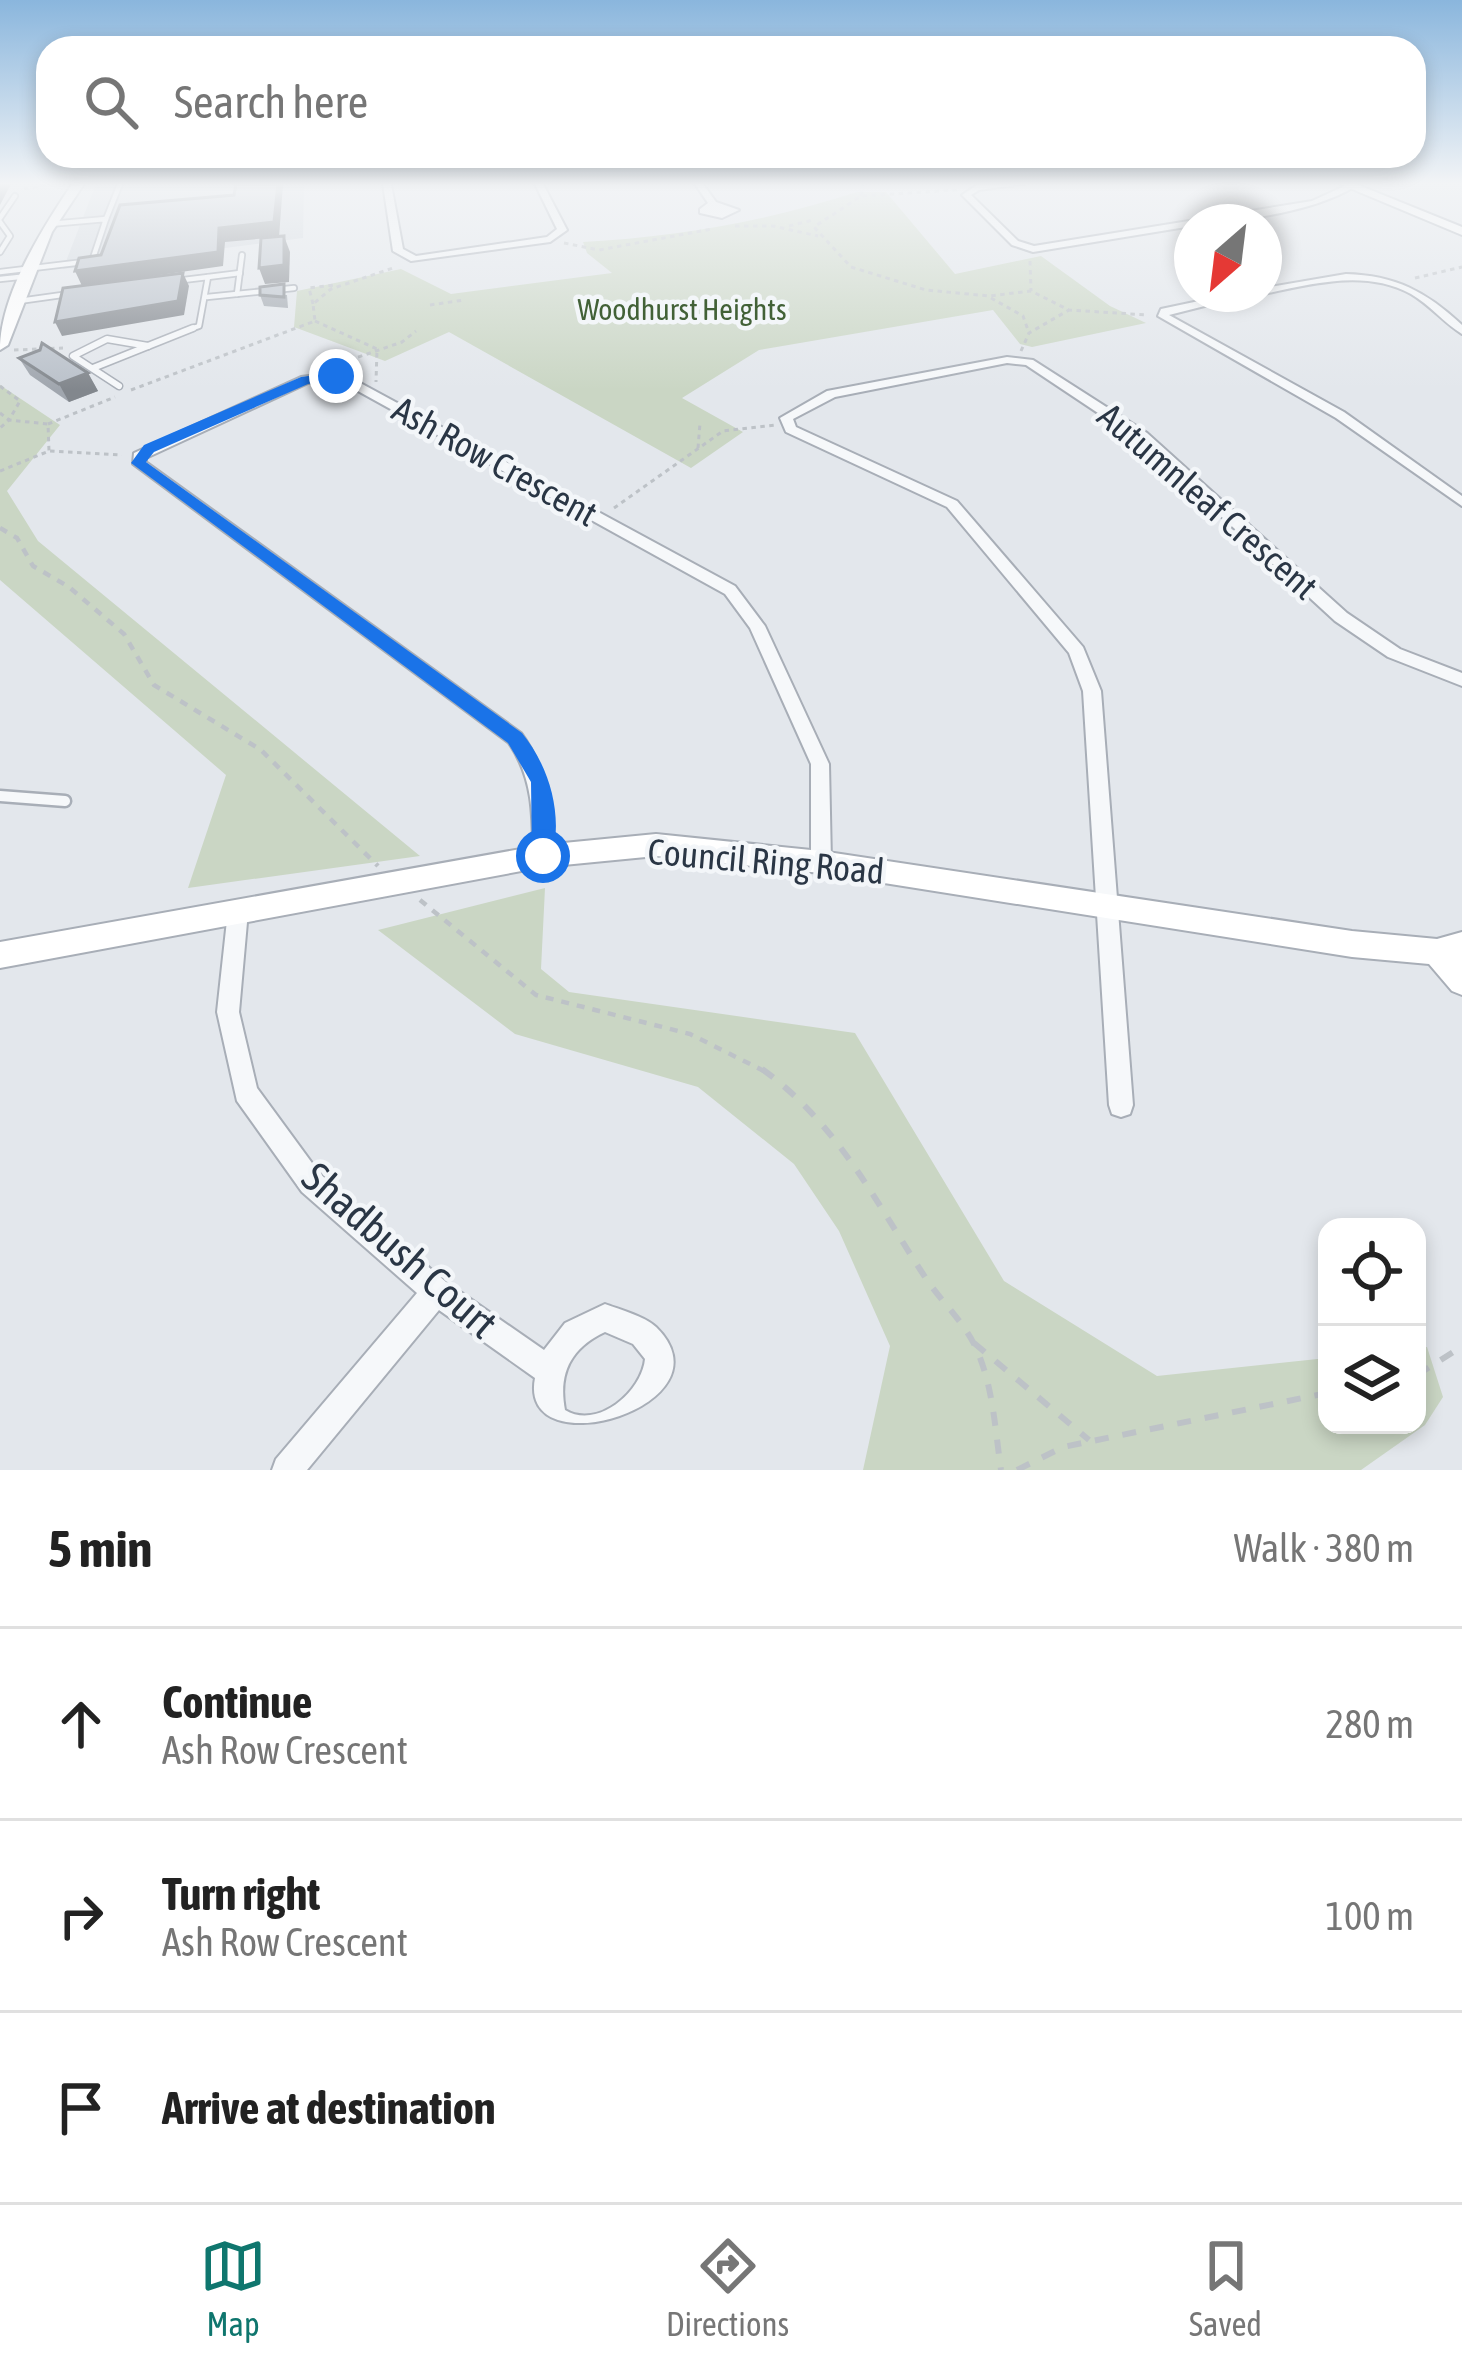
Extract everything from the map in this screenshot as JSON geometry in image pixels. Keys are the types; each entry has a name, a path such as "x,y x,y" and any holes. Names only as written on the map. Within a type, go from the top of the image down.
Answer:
{"street":[{"path":"0,348 39,253"},
{"path":"401,253 435,253"},
{"path":"1282,287 1354,273 1397,283 1462,331"},
{"path":"1163,316 1178,312"},
{"path":"1163,316 1340,415 1462,502"},
{"path":"1018,359 831,394 786,418 787,424 952,504 1077,651 1092,691 1121,1106"},
{"name":"Autumnleaf Crescent","path":"1018,359 1142,436 1341,617 1394,653 1462,680"},
{"path":"328,375 301,382 140,455 140,464 515,738 535,763 541,782 543,856"},
{"name":"Ash Row Crescent","path":"328,375 373,394 730,590 757,626 820,764 821,862"},
{"name":"Council Ring Road","path":"0,955 543,856 656,845 821,862 1352,944 1449,949"},
{"name":"Shadbush Court","path":"238,911 228,1012 246,1093 310,1183 436,1292 548,1370"},
{"path":"1449,949 1462,981"},
{"path":"287,1470 436,1292"},
{"path":"605,1318 628,1323 647,1340 657,1366 657,1395 646,1424 625,1444 600,1452 574,1447 555,1428 546,1400 548,1370 571,1334 605,1318"}],"lane":[{"path":"0,275 92,261 95,253"},
{"path":"237,294 242,255"},
{"path":"161,283 240,273"},
{"path":"93,368 199,326 208,277"},
{"path":"207,297 294,288"},
{"path":"19,301 90,292"},
{"path":"119,386 73,356 80,349 126,338 148,346"},
{"path":"0,796 65,801"}],"path":[{"path":"835,253 850,267 926,290 983,296 1031,291 1069,310 1163,316"},
{"path":"1031,291 1033,253"},
{"path":"315,321 309,288 381,274 406,256"},
{"path":"1397,283 1462,267"},
{"path":"313,304 347,283"},
{"path":"983,296 1023,316 1029,333"},
{"path":"430,305 464,300"},
{"path":"1018,359 1029,333 1069,310"},
{"path":"0,413 9,420 48,424 233,347 315,321 377,349"},
{"path":"328,375 346,358 402,342 416,331"},
{"path":"346,358 348,339"},
{"path":"0,348 80,349"},
{"path":"373,394 381,368 377,349"},
{"path":"0,386 20,401 0,428"},
{"path":"698,448 700,423"},
{"path":"48,424 49,451"},
{"path":"599,518 734,427 787,424"},
{"path":"0,471 49,451 140,455"},
{"path":"0,528 17,538 33,566 69,587 124,634 154,685 261,750 400,884 517,985 568,1007 690,1034 761,1068 800,1096 864,1173 926,1278 974,1343 1090,1441"},
{"path":"974,1343 988,1384 1001,1470"},
{"path":"1426,1369 1455,1351"},
{"path":"1017,1470 1090,1441 1318,1395"}],"shaded area":[{"path":"69,253 190,253 63,269"}],"green space":[{"name":"Woodhurst Heights","path":"587,253 937,253 955,274 1041,256 1110,306 1146,323 1032,347 1020,344 993,310 759,350 682,398 743,432 691,468 449,332 385,361 294,327 297,291 401,269 451,294 612,273"},
{"path":"0,385 60,425 7,491 38,541 420,856 188,888 226,775 0,580"},
{"path":"545,888 541,969 569,992 855,1033 1004,1281 1157,1376 1318,1359 1318,1434 1412,1434 1361,1470 863,1470 890,1346 839,1231 794,1164 698,1087 515,1034 378,930"},
{"path":"1426,1347 1427,1347 1443,1397 1426,1423"}],"building":[{"path":"213,253 75,271 79,258"},
{"path":"260,253 284,253 284,265 259,268"},
{"path":"183,273 178,301 55,322 63,288"},
{"path":"284,284 284,297 260,295 260,287"},
{"path":"42,343 88,373 59,384 19,358 40,350"}],"route":[{"path":"336,376 305,380 149,448 138,463 515,738 535,763 541,782 543,856"}]}
